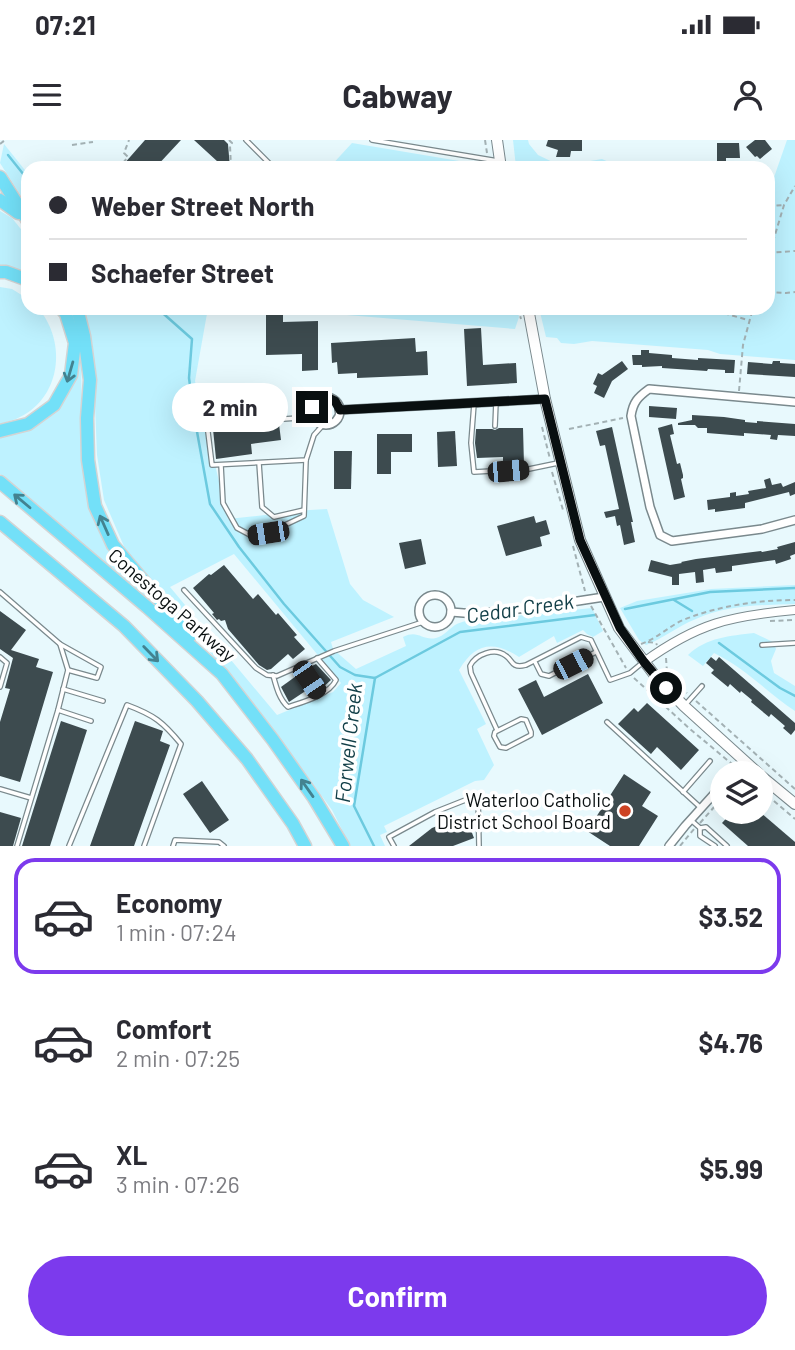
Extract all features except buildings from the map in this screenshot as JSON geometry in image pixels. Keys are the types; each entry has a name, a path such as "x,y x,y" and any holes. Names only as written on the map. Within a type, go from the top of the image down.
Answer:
{"highway":[{"path":"0,177 21,212"},
{"path":"0,200 21,215"},
{"path":"0,272 21,277"},
{"path":"0,431 28,424 54,405 71,375 75,343 66,315"},
{"path":"79,315 90,380 88,460 95,506 113,545 222,674"},
{"name":"Conestoga Parkway","path":"0,482 222,674 314,798 343,846"},
{"path":"0,522 124,626 197,701 247,759 293,824 305,846"}],"main road":[{"path":"497,140 500,161"},
{"path":"529,315 545,399 580,540 604,597 620,628 656,677 744,761"},
{"path":"773,786 795,804"}],"street":[{"path":"795,402 649,389 636,399 631,416 650,507 660,535 671,541 762,529 795,520"},
{"path":"322,398 332,399 340,410 335,421 323,425 313,417 312,407 322,398"},
{"path":"340,410 545,399"},
{"path":"429,596 446,600 450,612 447,621 440,626 423,622 419,614 422,601 429,596"},
{"path":"450,612 476,614 604,597"},
{"path":"644,662 689,633 712,624 754,614 795,610"},
{"path":"670,846 710,798"}],"lane":[{"path":"246,140 267,161"},
{"path":"372,140 484,161"},
{"path":"495,426 496,402"},
{"path":"474,404 471,457 474,472 529,469 560,462"},
{"path":"306,460 212,466 207,424 313,417"},
{"path":"221,465 223,503 237,528 252,536 268,533 304,516 306,460 314,435 323,425"},
{"path":"259,463 262,507 274,517 304,510"},
{"path":"184,590 256,668 273,676 334,651 423,622"},
{"path":"0,592 60,644 101,667 97,678 68,670"},
{"path":"497,730 474,682 470,666 482,655 502,653 514,664 526,665 581,638 590,640 610,680 630,673 644,662"},
{"path":"762,645 795,643"},
{"path":"17,846 68,670 60,644"},
{"path":"535,661 541,674 549,676 596,652"},
{"path":"0,657 8,663 0,687"},
{"path":"273,676 276,688 288,707 319,694 332,688 336,680 318,657"},
{"path":"299,666 319,694"},
{"path":"684,706 702,685"},
{"path":"63,689 103,701"},
{"path":"69,846 127,705 150,714 167,727 181,744 144,846"},
{"path":"58,710 91,721"},
{"path":"521,719 526,720 531,732 529,737 503,749 494,736 497,730 521,719"},
{"path":"607,722 701,808"},
{"path":"683,792 710,761"},
{"path":"0,789 31,798"},
{"path":"394,846 390,837 435,813 478,795 479,846"},
{"path":"691,820 700,828 700,836 715,846"},
{"path":"700,828 706,827 727,846"},
{"path":"173,846 176,840 219,842 224,846"}],"path":[{"path":"0,144 5,140"},
{"path":"124,161 128,158 124,153 130,140"},
{"path":"229,140 232,143 231,161"},
{"path":"72,145 93,142"},
{"path":"775,234 784,205 795,186"},
{"path":"775,206 784,205"},
{"path":"775,253 795,251"},
{"path":"775,292 795,292"},
{"path":"731,315 750,320"},
{"path":"739,396 743,345 751,315"},
{"path":"569,429 631,416"},
{"path":"648,642 680,622 711,610 795,600"},
{"path":"590,605 623,657 625,668"},
{"path":"768,621 795,620"},
{"path":"643,643 656,643"},
{"path":"664,671 666,656"},
{"path":"665,665 667,672 692,698 795,789"},
{"path":"636,680 730,761"},
{"path":"773,800 795,819"}],"shaded area":[{"path":"513,140 528,140 538,155 551,161 515,161"},
{"path":"787,140 795,140 795,360 592,341 561,343 557,338 546,337 541,315 775,315 775,174"},
{"path":"352,143 459,161 335,161"},
{"path":"4,144 21,165 21,196 0,163"},
{"path":"0,211 12,218 21,229 21,273 0,268"},
{"path":"0,287 12,289 21,295 21,315 43,315 54,337 56,353 51,385 43,399 16,419 0,424"},
{"path":"85,315 207,315 195,381 228,519 327,509 350,584 363,600 394,617 331,642 333,649 356,669 406,646 403,637 413,634 436,638 456,624 466,621 592,608 603,631 593,637 583,630 557,643 554,636 519,657 493,647 485,647 471,654 459,670 486,724 477,729 494,765 484,780 475,781 384,826 387,832 380,835 385,846 350,846 332,810 266,720 126,551 104,500 97,455 93,356","holes":["234,554 341,683 333,692 277,715 170,587"]},
{"path":"346,315 519,315 515,329"},
{"path":"81,349 82,435 91,503 148,593 145,596 0,474 0,436 15,434 37,424 73,383"},
{"path":"795,585 795,604 744,607 708,614 646,645 639,640 620,608 637,601 711,589"},
{"path":"754,633 773,642 776,649 771,661 774,673 795,686 795,711 736,665 714,653 703,666 688,655 711,641"}],"waterway":[{"name":"Forwell Creek","path":"8,155 21,171"},
{"name":"Forwell Creek","path":"165,315 192,339 189,378 210,504 239,547 284,604 340,667 355,675 375,678"},
{"name":"Cedar Creek","path":"625,609 710,592 795,588"},
{"path":"674,600 692,611"},
{"name":"Cedar Creek","path":"375,678 460,632 595,615"},
{"path":"719,643 795,696"},
{"name":"Forwell Creek","path":"374,846 354,806 375,678"}],"place":[{"name":"Waterloo Catholic District School Board","path":"625,811"}],"route":[{"path":"312,407 318,400 327,397 335,401 340,410 545,399 580,540 620,628 666,688"}]}
